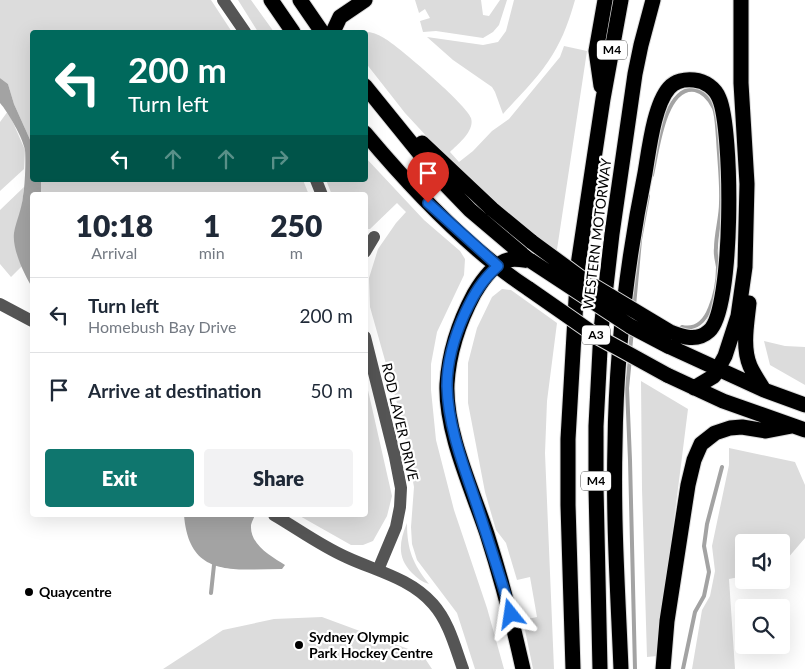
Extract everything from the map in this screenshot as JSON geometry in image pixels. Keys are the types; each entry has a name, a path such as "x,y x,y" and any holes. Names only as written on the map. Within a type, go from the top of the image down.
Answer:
{"highway":[{"path":"271,0 292,30"},
{"path":"300,0 321,30"},
{"path":"334,30 340,17 365,0"},
{"name":"WESTERN MOTORWAY","path":"603,99 596,51 605,0"},
{"name":"WESTERN MOTORWAY","path":"573,669 568,505 571,375 578,265 603,99 621,0"},
{"name":"WESTERN MOTORWAY","path":"600,669 596,426 601,330 612,234 640,45 653,0"},
{"name":"WESTERN MOTORWAY","path":"640,45 661,0"},
{"path":"741,0 741,84 753,261 746,326 746,346 750,367 764,390"},
{"path":"368,88 439,160 492,210 585,281 669,339 702,336 710,331 715,322 722,295 728,240 725,121 723,108 715,90 704,82 690,79 677,82 671,86 662,99 652,135 636,220 626,283 618,370 615,444 615,513 620,669"},
{"name":"A3","path":"368,89 442,181 470,210 530,261 606,311 669,339 718,370 805,405"},
{"name":"A3","path":"368,136 428,203 498,266 598,337 694,388 723,401 798,428"},
{"path":"694,388 707,382 718,370 731,340 738,316 745,267 748,207"},
{"path":"523,669 500,574 454,435 447,385 452,349 464,317 479,286 485,278 506,260 530,261"},
{"path":"663,669 667,621 688,485 694,460 701,444 715,433 730,428 742,427 766,431 798,428"}],"street":[{"path":"224,0 244,30"},
{"path":"368,247 374,236"},
{"path":"0,304 30,320"},
{"name":"ROD LAVER DRIVE","path":"368,349 401,488 396,528 378,570"},
{"path":"277,517 339,554 410,585 433,604 447,624 463,669"}],"shaded area":[{"path":"0,0 211,0 231,30 30,30 30,140 14,104 8,84 0,78"},
{"path":"238,0 251,0 273,30 257,30"},
{"path":"415,0 481,0 483,15 489,16 500,0 507,0 499,25 493,32 483,38 436,31 423,32 420,21 430,18 425,9 419,13"},
{"path":"514,0 575,0 566,28 548,62 503,114 492,87 453,60 427,37 483,45 498,42 506,31"},
{"path":"368,32 376,34 392,43 417,63 467,111 471,118 471,128 450,152 459,162 473,151 492,131 509,119 560,57 564,46 587,51 556,256 442,153 405,113 368,66"},
{"path":"0,78 8,84 14,104 30,140 30,182 41,182 41,192 30,192 30,283 19,261 14,239 24,192 25,150 15,125 0,103"},
{"path":"8,111 25,150 24,169 0,191 0,122"},
{"path":"368,160 424,220 460,251 465,259 464,275 437,332 431,364 431,390 436,440 454,510 487,608 504,669 475,669 457,613 417,560 412,544 411,527 414,487 402,421 370,307 369,278 378,249 406,212 397,203 368,229 368,192 331,192 327,182 368,182"},
{"path":"41,182 304,182 308,192 41,192"},
{"path":"24,187 17,253 22,266 11,277 0,264 0,210"},
{"path":"502,289 511,290 557,323 547,401 545,453 554,669 533,669 523,620 537,617 530,577 517,580 506,543 496,530 485,492 468,403 468,363 477,328 492,297"},
{"path":"764,341 785,346 805,347 805,385 770,365"},
{"path":"641,381 688,409 657,656 647,657 642,489"},
{"path":"368,390 392,496 387,516 373,541 363,545 351,545 302,517 368,517"},
{"path":"729,448 795,462 805,485 805,538 790,556 790,534 735,534 735,578 729,579 735,669 692,669 702,610 710,596 715,571 712,546 729,465"},
{"path":"184,517 254,517 251,526 254,539 263,550 285,565 282,569 247,570 217,566 205,560 195,550 188,536"},
{"path":"407,523 408,541 412,556 429,584 416,577 404,562 401,543"},
{"name":"Sydney Olympic Park Hockey Centre","path":"322,617 422,654 432,669 163,669 223,630 274,619"}],"waterway":[{"path":"652,175 664,123 669,109 676,98 684,91 695,90 704,94 714,108 717,122 721,178 721,209 716,251 718,267 716,288 705,317 696,326 682,327"},
{"path":"634,306 640,240 648,196"},
{"path":"630,351 632,330"},
{"path":"630,358 627,388 635,669"},
{"path":"683,669 695,612 704,596 709,572 704,546 707,524 722,467"},
{"path":"211,593 214,565"}],"place":[{"name":"Quaycentre","path":"29,592"},
{"name":"Sydney Olympic Park Hockey Centre","path":"299,645"}],"route":[{"path":"428,203 498,266 479,286 458,331 452,349 447,385 454,435 500,574 511,614"}]}
